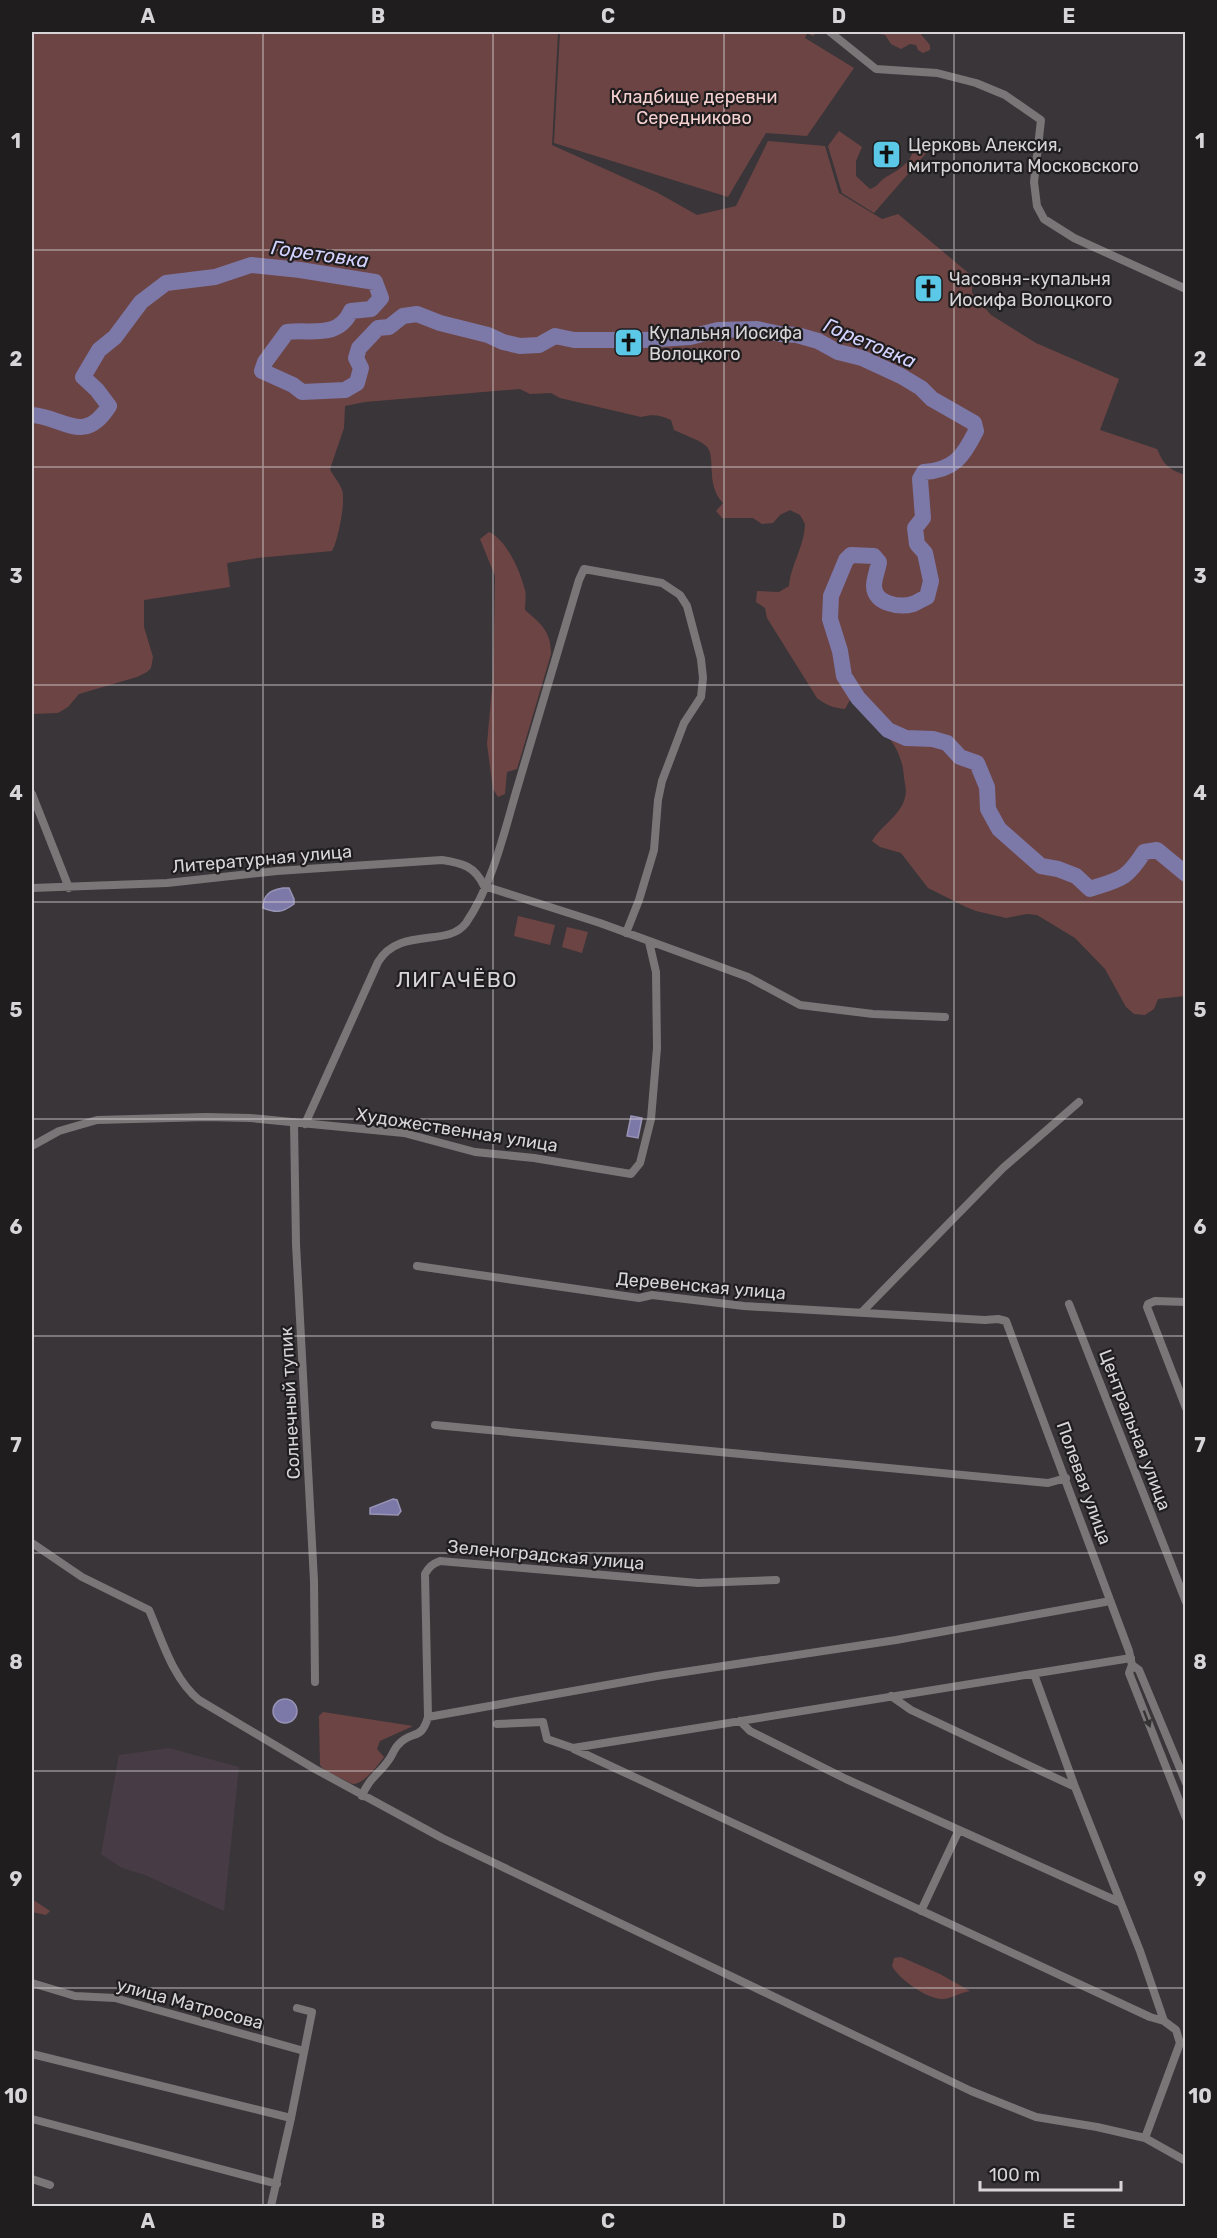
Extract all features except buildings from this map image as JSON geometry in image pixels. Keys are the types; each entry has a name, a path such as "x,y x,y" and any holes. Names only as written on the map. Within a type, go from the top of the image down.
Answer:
{"street":[{"path":"830,32 876,69 937,73 1005,95 1023,106 1041,120 1034,182 1037,206 1044,219 1074,238 1185,289"},
{"path":"305,1124 384,952 409,940 456,931 467,921 484,886 503,834 584,569 662,582 680,595 687,606 701,659 703,690 684,723 663,781 658,800 654,850 626,933"},
{"path":"32,794 69,888"},
{"name":"Литературная улица","path":"32,888 167,883 277,871 427,859 461,863 476,872 484,886"},
{"path":"484,886 626,933 748,977 800,1005 873,1014 945,1017"},
{"name":"Художественная улица","path":"32,1146 59,1131 97,1120 250,1118 404,1133 475,1152 534,1158 631,1174 640,1162 651,1119 657,1048 656,982 654,958 649,942"},
{"path":"862,1312 1003,1168 1079,1102"},
{"name":"Солнечный тупик","path":"294,1122 296,1244 314,1581 315,1682"},
{"name":"Деревенская улица","path":"417,1266 639,1299 652,1295 744,1306 985,1320 998,1318"},
{"path":"1185,1302 1155,1301 1148,1304 1148,1311 1185,1408"},
{"name":"Центральная улица","path":"1069,1304 1185,1602"},
{"name":"Полевая улица","path":"998,1318 1006,1321 1066,1478 1131,1661 1139,1670 1185,1783"},
{"path":"435,1425 1048,1483 1066,1478"},
{"path":"32,1543 82,1577 149,1610 176,1670 192,1694 199,1700 362,1796 441,1838 971,2091 1036,2117 1145,2138 1185,2161"},
{"name":"Зеленоградская улица","path":"428,1717 425,1575 428,1568 440,1561 698,1583 776,1580"},
{"path":"362,1796 368,1782 389,1761 399,1744 425,1729 428,1717 657,1676 896,1640 1105,1602"},
{"path":"573,1748 891,1696 1131,1661"},
{"name":"Полевая улица","path":"1131,1661 1129,1673 1183,1803 1185,1818"},
{"path":"1034,1674 1119,1902 1140,1951 1164,2021"},
{"path":"891,1696 911,1710 1075,1787"},
{"path":"740,1721 750,1731 846,1779 1119,1902"},
{"path":"497,1724 543,1722 547,1739 573,1748 1150,2017 1164,2021 1176,2030 1180,2043 1145,2138"},
{"path":"921,1911 959,1830"},
{"name":"улица Матросова","path":"32,1983 75,1996 115,1998 304,2050"},
{"path":"271,2206 312,2012 297,2008"},
{"path":"32,2054 291,2118"},
{"path":"32,2119 277,2184"},
{"path":"32,2179 50,2185"}],"shaded area":[{"path":"289,888 294,904 279,911 263,908 264,899 269,894"},
{"path":"631,1116 642,1118 638,1138 627,1136"},
{"path":"393,1499 397,1500 401,1511 398,1515 370,1514 370,1508"},
{"path":"285,1699 290,1700 296,1706 296,1716 290,1722 285,1723 280,1722 274,1716 273,1711 274,1706 280,1700"},
{"path":"169,1748 239,1767 224,1911 145,1875 122,1868 101,1854 119,1755"}],"green space":[{"path":"32,32 558,32 552,145 658,193 697,215 736,206 768,141 825,146 839,193 882,219 898,214 972,276 972,293 991,315 1036,343 1119,379 1100,430 1157,449 1167,466 1185,475 1185,996 1158,999 1154,1009 1145,1015 1134,1014 1126,1007 1105,969 1075,938 1037,915 1027,914 1006,918 966,907 928,888 901,853 880,847 872,841 900,809 905,797 906,788 898,753 886,734 850,700 845,709 830,706 817,698 767,618 765,608 756,602 757,591 779,592 789,586 805,524 800,515 790,510 780,515 773,523 762,524 753,518 722,518 716,511 723,503 714,487 709,450 702,443 674,430 671,420 660,416 641,417 560,398 551,393 530,394 520,389 365,402 345,406 344,428 330,469 343,495 341,521 332,551 227,563 230,587 144,600 144,627 153,657 151,668 137,677 79,694 68,707 58,713 32,714"},
{"name":"Кладбище деревни Середниково","path":"560,32 817,32 813,36 807,33 805,38 854,68 807,136 766,133 728,197 554,143"},
{"path":"868,32 919,32 930,45 930,50 923,53 916,45 910,44 901,49 891,44 885,35"},
{"path":"839,131 862,147 856,161 856,176 870,189 904,165 918,141 928,151 874,213 842,193 828,146"},
{"path":"489,532 501,541 515,563 525,590 525,610 540,624 551,646 551,654 517,769 507,772 505,794 498,797 493,789 487,744 493,677 495,576 480,539"},
{"path":"518,916 555,925 550,945 514,936"},
{"path":"567,927 588,932 582,953 562,947"},
{"path":"323,1712 413,1726 380,1741 377,1749 384,1757 366,1778 353,1784 329,1773 320,1765 319,1716"},
{"path":"32,1899 50,1911 46,1915 32,1912"},
{"path":"901,1957 940,1974 970,1991 945,1999 929,1996 901,1977 892,1966 894,1958"}],"waterway":[{"name":"Горетовка","path":"32,415 73,426 91,425 109,406 83,377 99,350 115,337 141,302 166,283 215,277 251,265 375,282 381,298 371,309 351,311 346,320 332,329 287,332 265,362 262,371 293,385 302,392 345,390 357,383 361,368 356,358 359,348 378,328 389,327 403,316 417,314 520,346 539,345 555,336 574,340 643,340 690,337 718,330 757,329 797,335 818,341 838,352 862,358 921,388 932,399 974,423 976,431 962,455 950,465 924,472 920,479 923,518 915,528 917,544 925,553 931,581 927,597 908,605 895,605 883,601 875,592 874,583 879,562 874,556 851,555 846,560 831,596 830,619 840,651 844,676 858,698 888,730 906,738 933,739 947,743 960,757 977,763 987,787 988,809 999,829 1041,866 1076,876 1090,889 1122,877 1144,852 1157,850 1186,874"}],"place":[{"name":"Церковь Алексия, митрополита Московского","path":"887,155"},
{"name":"Часовня-купальня Иосифа Волоцкого","path":"928,289"},
{"name":"Купальня Иосифа Волоцкого","path":"628,343"}],"district":[{"name":"ЛИГАЧЁВО","path":"457,979"}]}
